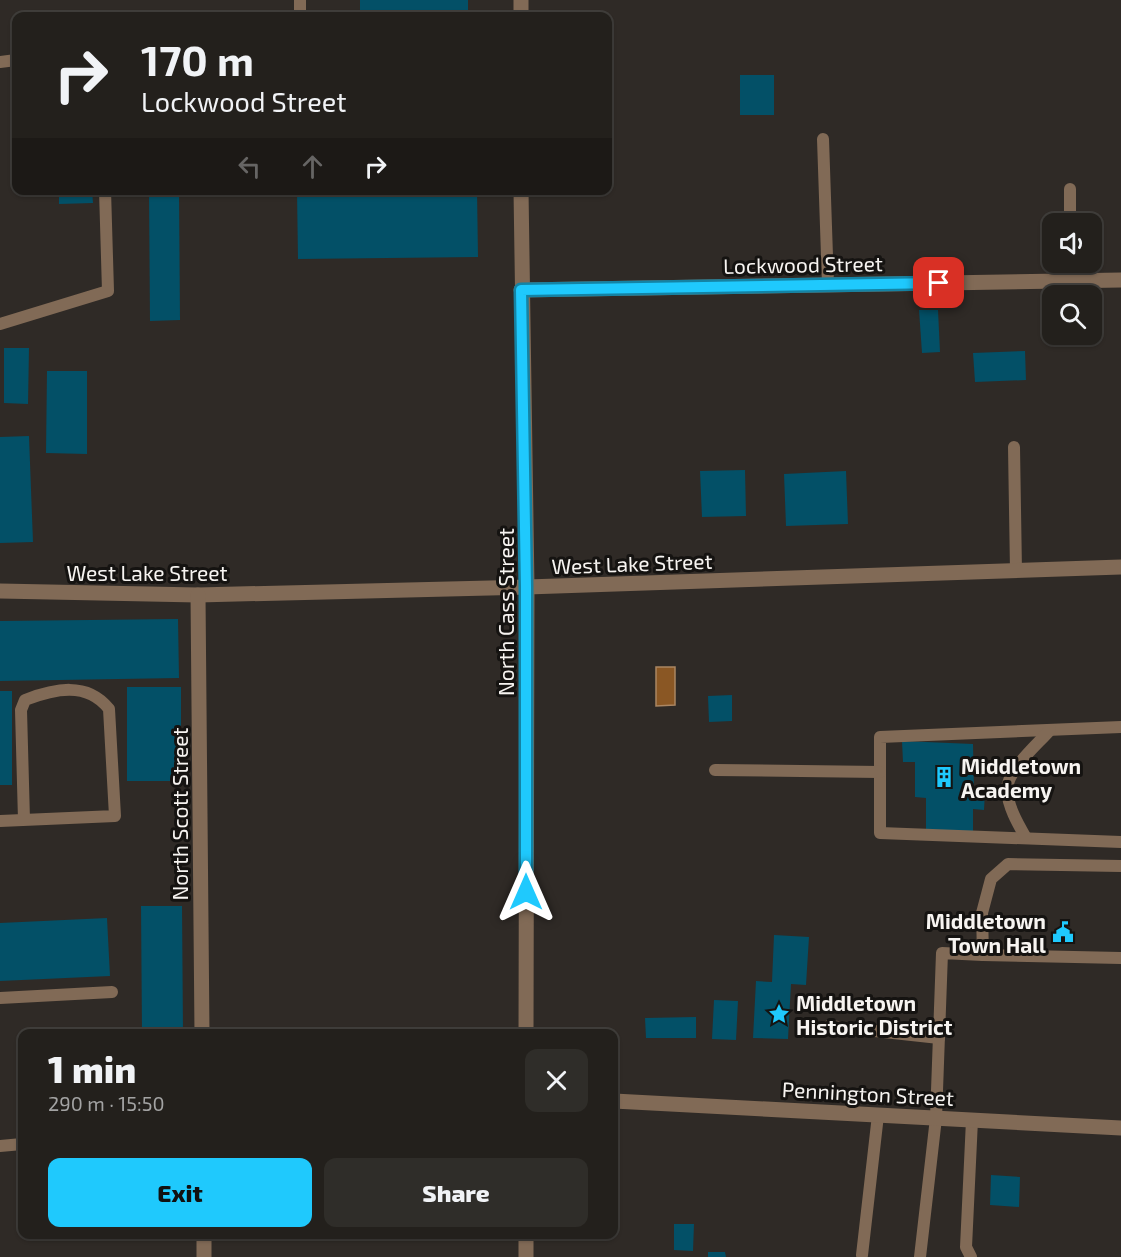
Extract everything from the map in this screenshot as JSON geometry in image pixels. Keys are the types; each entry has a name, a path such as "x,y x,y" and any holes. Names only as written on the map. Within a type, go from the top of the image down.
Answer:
{"street":[{"name":"North Cass Street","path":"521,195 526,587 526,1029"},
{"name":"Lockwood Street","path":"521,290 1121,280"},
{"name":"West Lake Street","path":"0,591 198,595 526,587 1121,567"},
{"name":"North Scott Street","path":"198,595 202,1029"},
{"name":"Pennington Street","path":"618,1101 1121,1128"},
{"path":"204,1239 204,1257"},
{"path":"526,1239 526,1257"}],"lane":[{"path":"823,139 828,285"},
{"path":"1070,189 1070,213"},
{"path":"0,324 108,291 105,195"},
{"path":"1071,273 1071,281"},
{"path":"1014,447 1016,571"},
{"path":"0,821 24,820 115,816 109,709 101,699 88,693 63,689 25,700 21,710 24,820"},
{"path":"1121,727 880,737 880,833 1121,842"},
{"path":"1026,838 1011,808 1007,789 1013,772 1050,730"},
{"path":"715,770 880,772"},
{"path":"983,955 982,913 991,879 1008,864 1121,866"},
{"path":"920,1257 936,1118 942,953 1121,958"},
{"path":"0,998 112,992"},
{"path":"830,1026 939,1038"},
{"path":"862,1254 878,1115"},
{"path":"970,1257 966,1247 972,1120"},
{"path":"0,1146 18,1144"}],"shaded area":[{"path":"656,667 675,667 675,705 656,706"}],"building":[{"path":"360,0 468,0 468,10 360,12"},
{"path":"740,75 774,75 774,115 740,115"},
{"path":"59,195 92,195 93,203 59,204"},
{"path":"149,195 179,195 180,320 150,321"},
{"path":"297,195 477,195 478,257 298,259"},
{"path":"919,310 938,310 940,352 922,353"},
{"path":"4,348 29,348 28,404 4,403"},
{"path":"1025,351 1026,380 975,382 973,353"},
{"path":"47,371 87,371 87,454 46,453"},
{"path":"29,436 33,542 0,543 0,437"},
{"path":"745,470 746,516 702,517 700,471"},
{"path":"846,471 848,524 786,526 784,474"},
{"path":"178,619 179,678 0,681 0,621"},
{"path":"127,687 181,687 181,781 127,781"},
{"path":"0,691 12,691 12,785 0,785"},
{"path":"732,695 732,721 709,722 708,696"},
{"name":"Middletown Academy","path":"902,741 973,744 974,792 985,792 984,810 973,809 973,832 926,830 926,798 915,797 915,762 903,762"},
{"path":"141,906 182,906 183,1029 142,1029"},
{"path":"107,918 110,976 0,981 0,923"},
{"path":"774,935 809,937 806,985 791,984 788,1039 753,1038 756,981 772,982"},
{"path":"714,1000 738,1001 736,1040 712,1039"},
{"path":"696,1017 696,1038 646,1038 645,1018"},
{"path":"991,1175 1020,1177 1019,1207 990,1205"},
{"path":"674,1224 694,1224 693,1251 674,1250"},
{"path":"708,1252 725,1252 726,1257 708,1257"}],"place":[{"name":"Middletown Academy","path":"944,777"},
{"name":"Middletown Town Hall","path":"1063,932"},
{"name":"Middletown Historic District","path":"779,1014"}],"route":[{"path":"526,892 526,587 521,290 939,283"}]}
